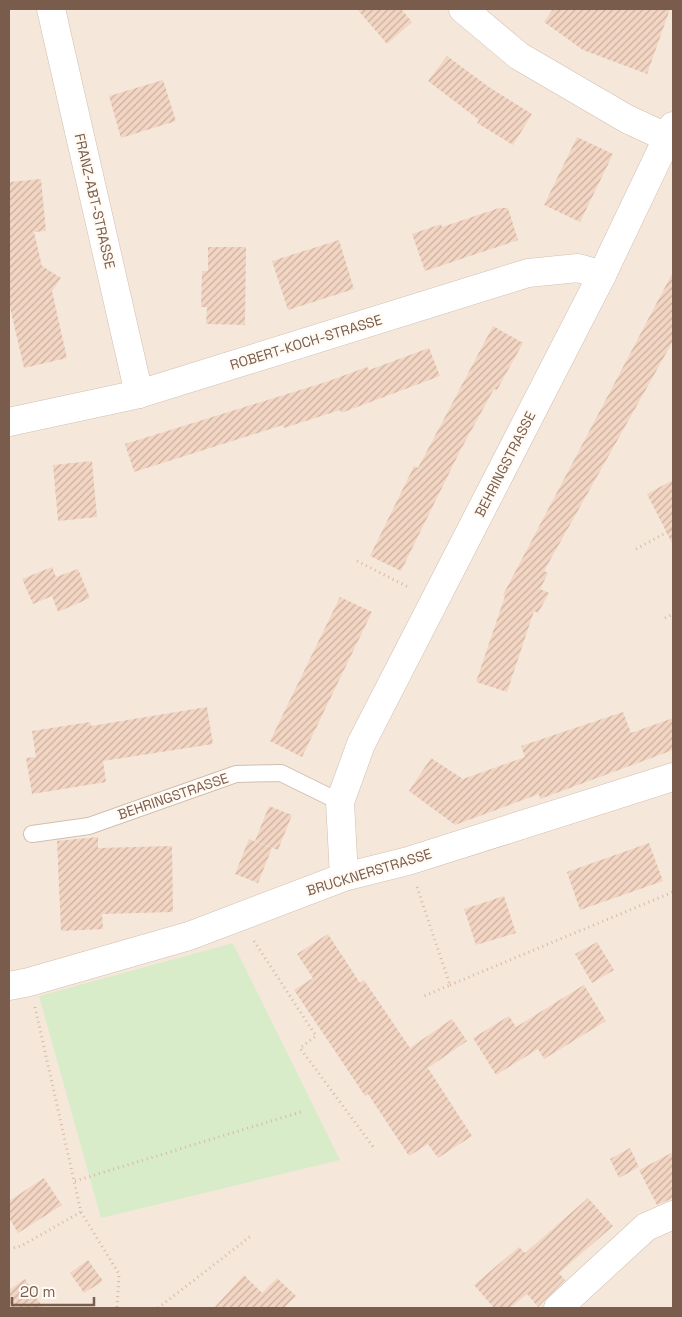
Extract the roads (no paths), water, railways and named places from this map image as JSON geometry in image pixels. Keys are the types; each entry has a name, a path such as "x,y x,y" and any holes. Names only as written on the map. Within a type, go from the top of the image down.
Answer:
{"street":[{"name":"FRANZ-ABT-STRASSE","path":"52,9 139,394"},
{"path":"463,9 519,56 627,119 671,132"},
{"name":"BEHRINGSTRASSE","path":"344,877 340,802 361,744 602,275 671,132"},
{"name":"ROBERT-KOCH-STRASSE","path":"9,422 139,394 528,273 578,268 602,275"},
{"name":"BRUCKNERSTRASSE","path":"19,984 189,936 344,877 408,861 673,777"},
{"path":"558,1308 646,1227 673,1215"}],"lane":[{"name":"BEHRINGSTRASSE","path":"32,834 89,826 236,774 281,773 340,802"}]}
